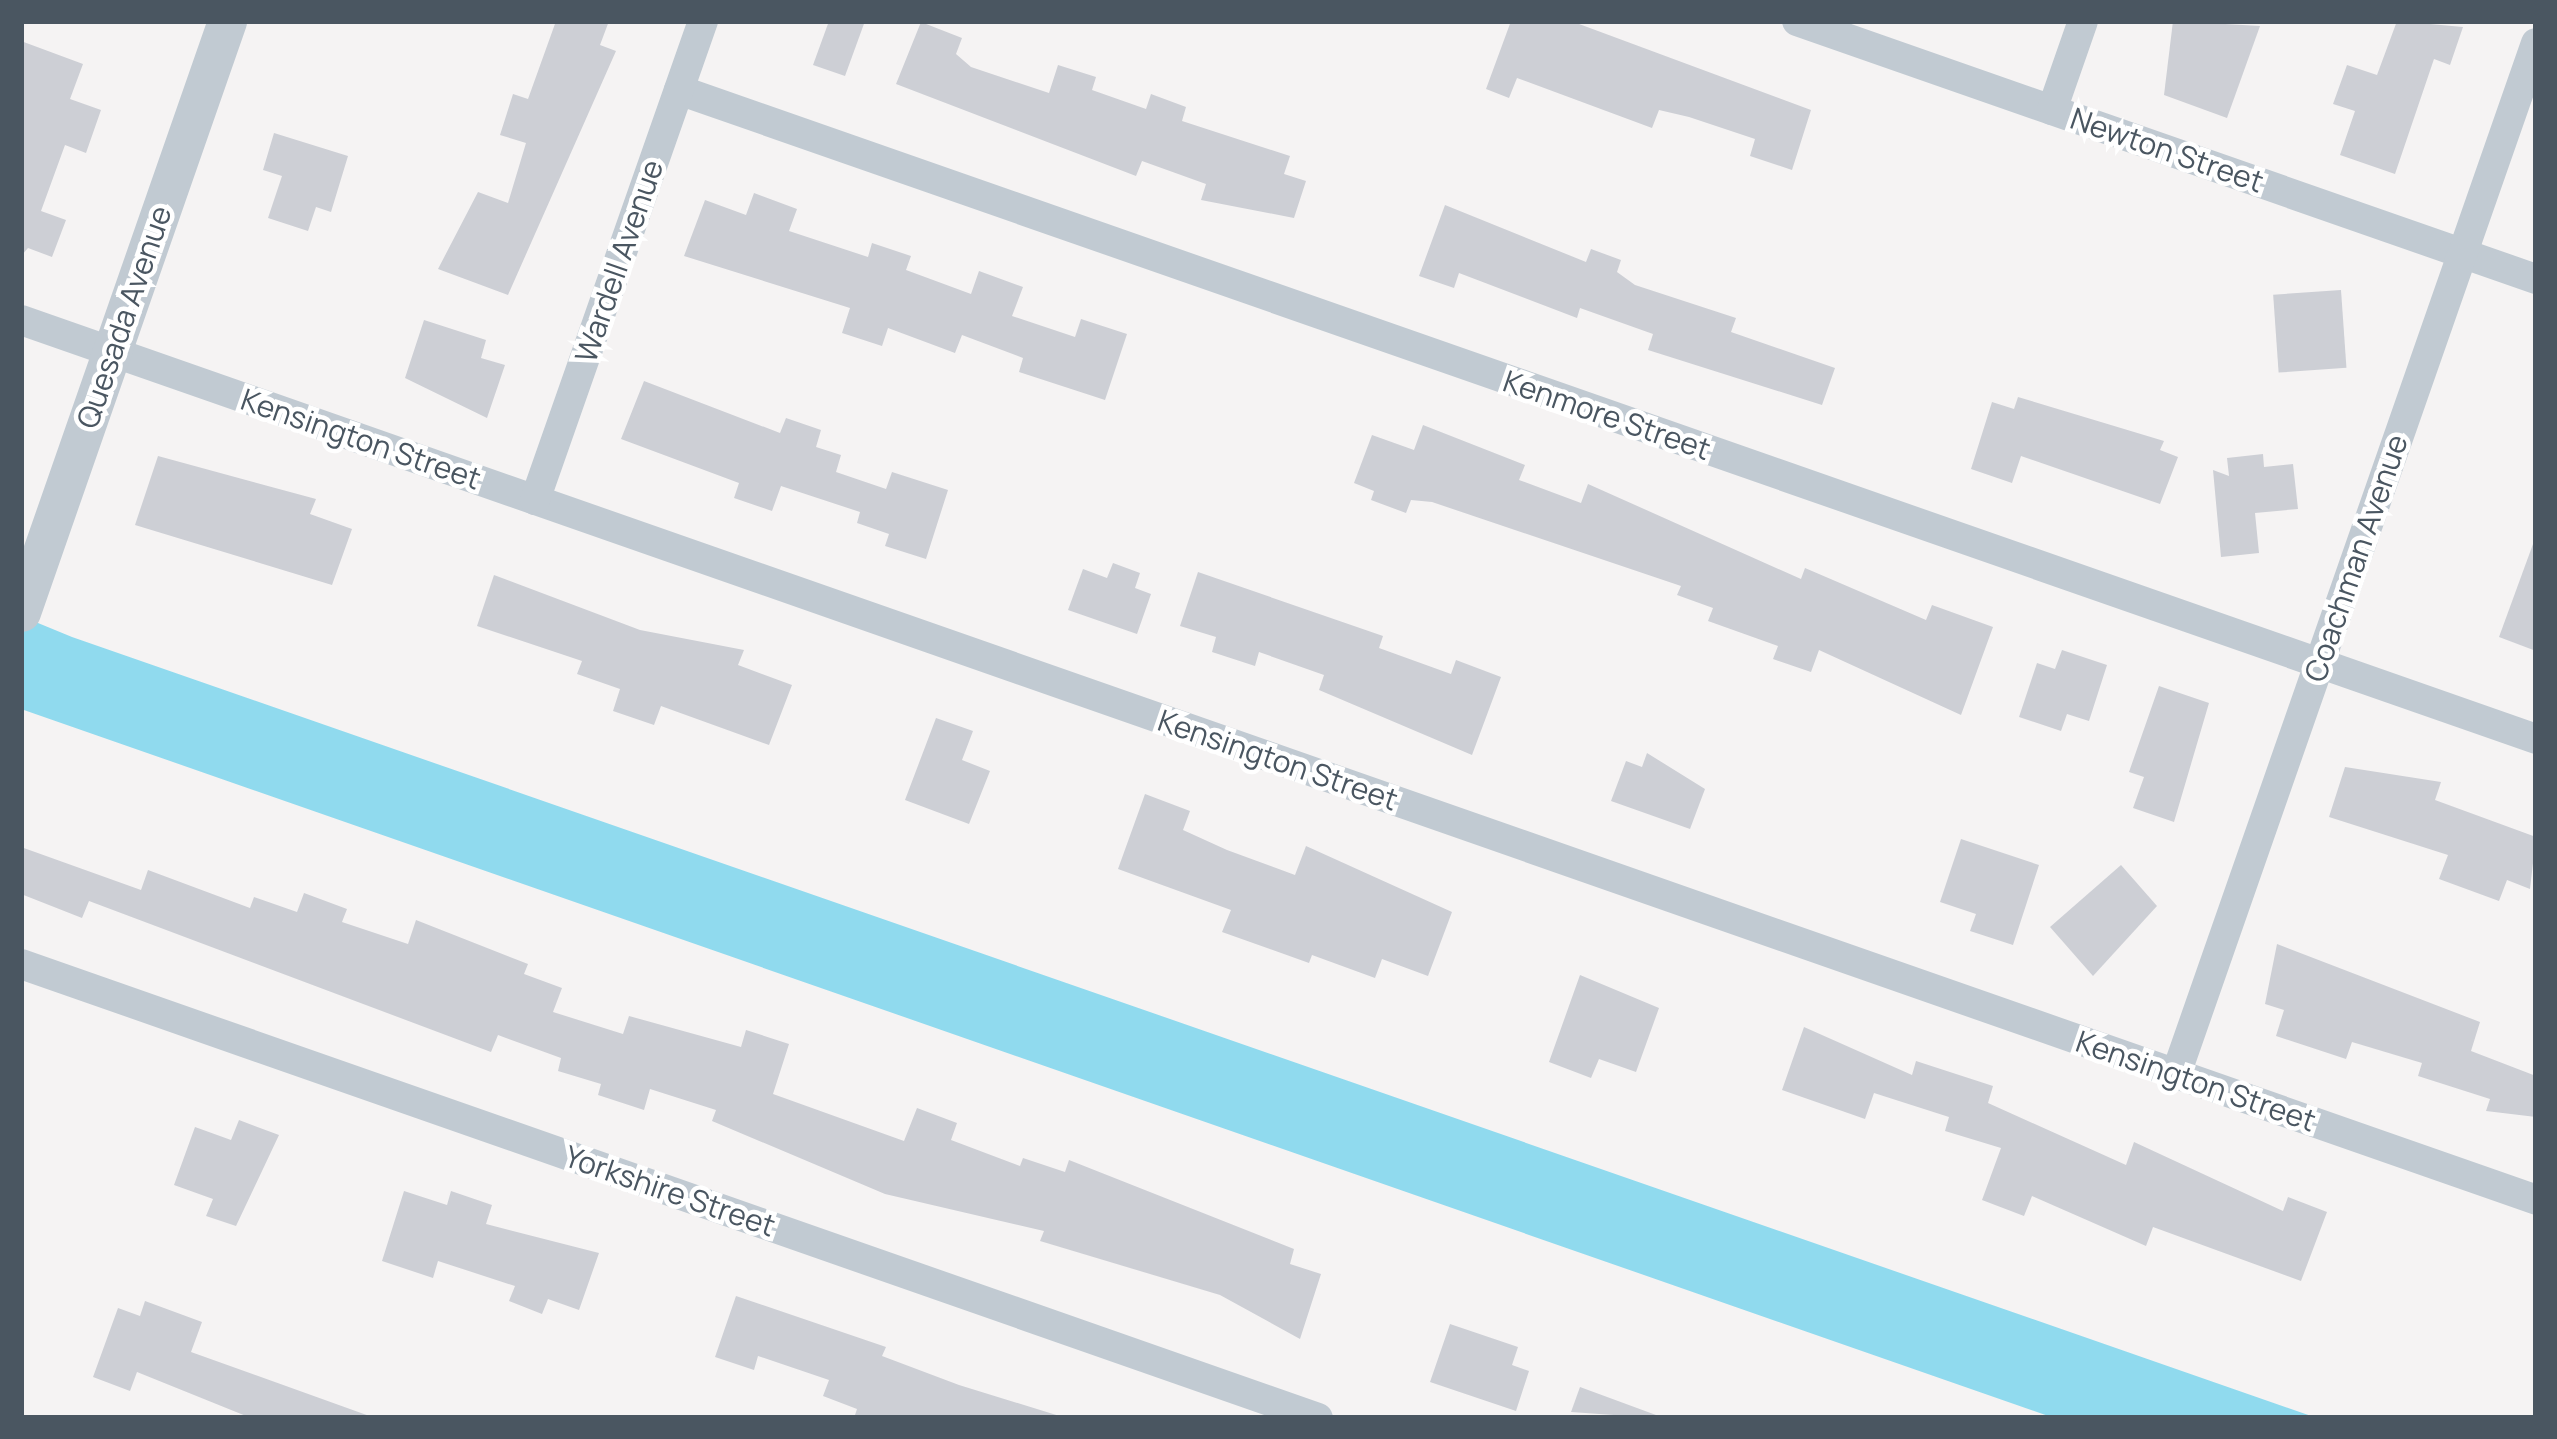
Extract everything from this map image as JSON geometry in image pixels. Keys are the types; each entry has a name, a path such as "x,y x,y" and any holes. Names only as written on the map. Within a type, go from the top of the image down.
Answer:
{"street":[{"name":"Quesada Avenue","path":"24,605 227,21"},
{"name":"Wardell Avenue","path":"535,500 703,21"},
{"name":"Newton Street","path":"1797,21 2536,279"},
{"path":"2052,110 2083,21"},
{"name":"Coachman Avenue","path":"2176,1074 2536,43"},
{"name":"Kenmore Street","path":"679,90 2536,740"},
{"name":"Kensington Street","path":"21,320 2536,1200"},
{"name":"Yorkshire Street","path":"21,964 1318,1418"}],"water":[{"path":"21,616 2317,1418 2054,1418 21,709"}],"building":[{"path":"556,21 609,21 600,45 616,51 508,295 438,269 478,192 508,203 526,143 500,135 513,94 528,99"},
{"path":"829,21 865,21 845,76 813,65"},
{"path":"1511,21 1571,21 1811,110 1792,170 1750,156 1755,139 1689,117 1659,110 1652,128 1517,78 1509,98 1486,89"},
{"path":"2173,21 2260,26 2227,118 2164,95"},
{"path":"2397,21 2463,27 2450,65 2434,59 2395,174 2340,155 2355,111 2333,104 2347,65 2377,75"},
{"path":"921,22 962,38 956,54 971,67 1049,93 1058,65 1096,77 1092,90 1146,109 1151,94 1186,107 1182,121 1290,156 1284,174 1306,181 1294,218 1201,200 1206,184 1142,161 1136,176 896,84"},
{"path":"21,41 83,64 70,99 101,110 86,153 65,145 41,211 66,220 52,257 28,248 21,256"},
{"path":"274,133 348,156 331,212 316,207 308,231 268,218 282,176 263,170"},
{"path":"754,193 797,209 789,231 868,257 872,243 911,256 906,270 971,294 979,271 1023,287 1012,316 1075,337 1081,319 1127,334 1105,400 1019,372 1023,358 962,335 955,353 888,328 882,346 842,333 850,308 684,256 705,200 746,215"},
{"path":"1445,205 1586,262 1591,249 1621,260 1617,272 1635,285 1736,318 1731,332 1835,368 1822,405 1648,350 1653,334 1580,308 1577,318 1459,273 1454,288 1419,276"},
{"path":"2341,290 2346,368 2279,373 2273,295"},
{"path":"424,320 486,340 481,358 505,365 487,418 405,378"},
{"path":"644,381 780,433 786,418 821,430 816,447 841,455 836,472 886,489 892,472 948,490 926,559 885,546 889,534 857,523 860,512 781,486 772,511 734,498 739,483 621,439"},
{"path":"2018,397 2164,441 2160,450 2178,457 2160,504 2021,456 2012,483 1971,469 1992,402 2014,409"},
{"path":"1423,425 1525,465 1519,480 1581,503 1588,484 1801,579 1805,568 1926,620 1932,605 1993,627 1961,715 1819,650 1811,672 1773,659 1778,646 1708,621 1713,608 1677,595 1681,586 1432,502 1411,500 1406,513 1371,500 1374,491 1354,483 1372,435 1414,450"},
{"path":"2263,454 2264,467 2293,464 2298,509 2255,513 2259,553 2221,557 2213,470 2229,476 2227,458"},
{"path":"158,456 316,499 310,514 352,529 332,585 135,525"},
{"path":"2536,544 2536,651 2499,637"},
{"path":"1113,563 1140,573 1135,588 1151,594 1137,634 1068,610 1083,569 1107,578"},
{"path":"1198,572 1383,636 1379,648 1451,674 1456,660 1501,677 1472,755 1319,690 1324,675 1259,652 1255,666 1212,652 1216,637 1180,626"},
{"path":"494,575 640,630 744,650 738,665 792,685 769,745 661,706 654,725 613,711 620,689 577,674 582,661 477,626"},
{"path":"2062,650 2107,665 2089,721 2067,714 2061,731 2019,717 2037,663 2055,669"},
{"path":"2159,686 2209,703 2174,822 2133,808 2144,777 2129,772"},
{"path":"936,718 973,731 962,760 990,771 969,824 905,800"},
{"path":"1647,753 1705,789 1690,829 1611,801 1626,761 1642,767"},
{"path":"2345,767 2441,782 2435,800 2536,837 2530,889 2507,880 2499,901 2439,879 2448,855 2329,817"},
{"path":"1145,794 1190,811 1183,830 1227,850 1295,875 1306,846 1452,912 1428,976 1382,959 1375,978 1312,955 1309,963 1222,932 1231,910 1118,869"},
{"path":"1961,839 2039,865 2013,945 1970,931 1976,914 1940,902"},
{"path":"21,847 141,890 148,870 250,908 254,897 297,912 304,893 347,909 342,922 408,944 416,920 528,964 524,974 562,988 553,1012 623,1034 629,1016 741,1047 746,1030 789,1044 773,1094 904,1141 917,1108 957,1123 951,1140 1020,1166 1023,1158 1065,1172 1069,1160 1294,1249 1290,1264 1321,1274 1300,1339 1220,1295 1040,1241 1044,1231 885,1194 712,1121 716,1110 650,1089 644,1110 598,1095 601,1084 558,1071 561,1058 498,1035 491,1052 89,901 82,918 21,894"},
{"path":"2121,865 2157,906 2093,976 2050,927"},
{"path":"2277,944 2480,1022 2471,1051 2536,1076 2536,1117 2486,1111 2490,1099 2418,1076 2422,1063 2352,1042 2346,1059 2276,1036 2284,1010 2265,1004"},
{"path":"1580,975 1659,1008 1636,1072 1599,1059 1591,1078 1549,1062"},
{"path":"1804,1027 1912,1075 1916,1061 1993,1086 1988,1103 2126,1165 2134,1142 2283,1211 2288,1197 2327,1212 2301,1281 2153,1227 2146,1246 2032,1196 2024,1216 1982,1200 2001,1148 1945,1131 1949,1117 1874,1093 1865,1119 1782,1090"},
{"path":"239,1120 279,1135 236,1226 206,1216 213,1199 174,1185 195,1127 231,1140"},
{"path":"404,1191 447,1205 451,1191 492,1205 486,1224 599,1253 579,1310 548,1299 542,1314 509,1301 515,1286 438,1261 433,1278 382,1261"},
{"path":"736,1296 886,1347 882,1356 959,1385 1066,1418 854,1418 857,1409 823,1396 829,1380 758,1356 754,1370 715,1357"},
{"path":"145,1301 202,1322 191,1352 375,1418 251,1418 137,1372 130,1391 93,1377 118,1308 140,1316"},
{"path":"1450,1324 1518,1347 1512,1365 1529,1371 1516,1411 1430,1382"},
{"path":"1580,1387 1656,1415 1656,1418 1571,1412"}]}
